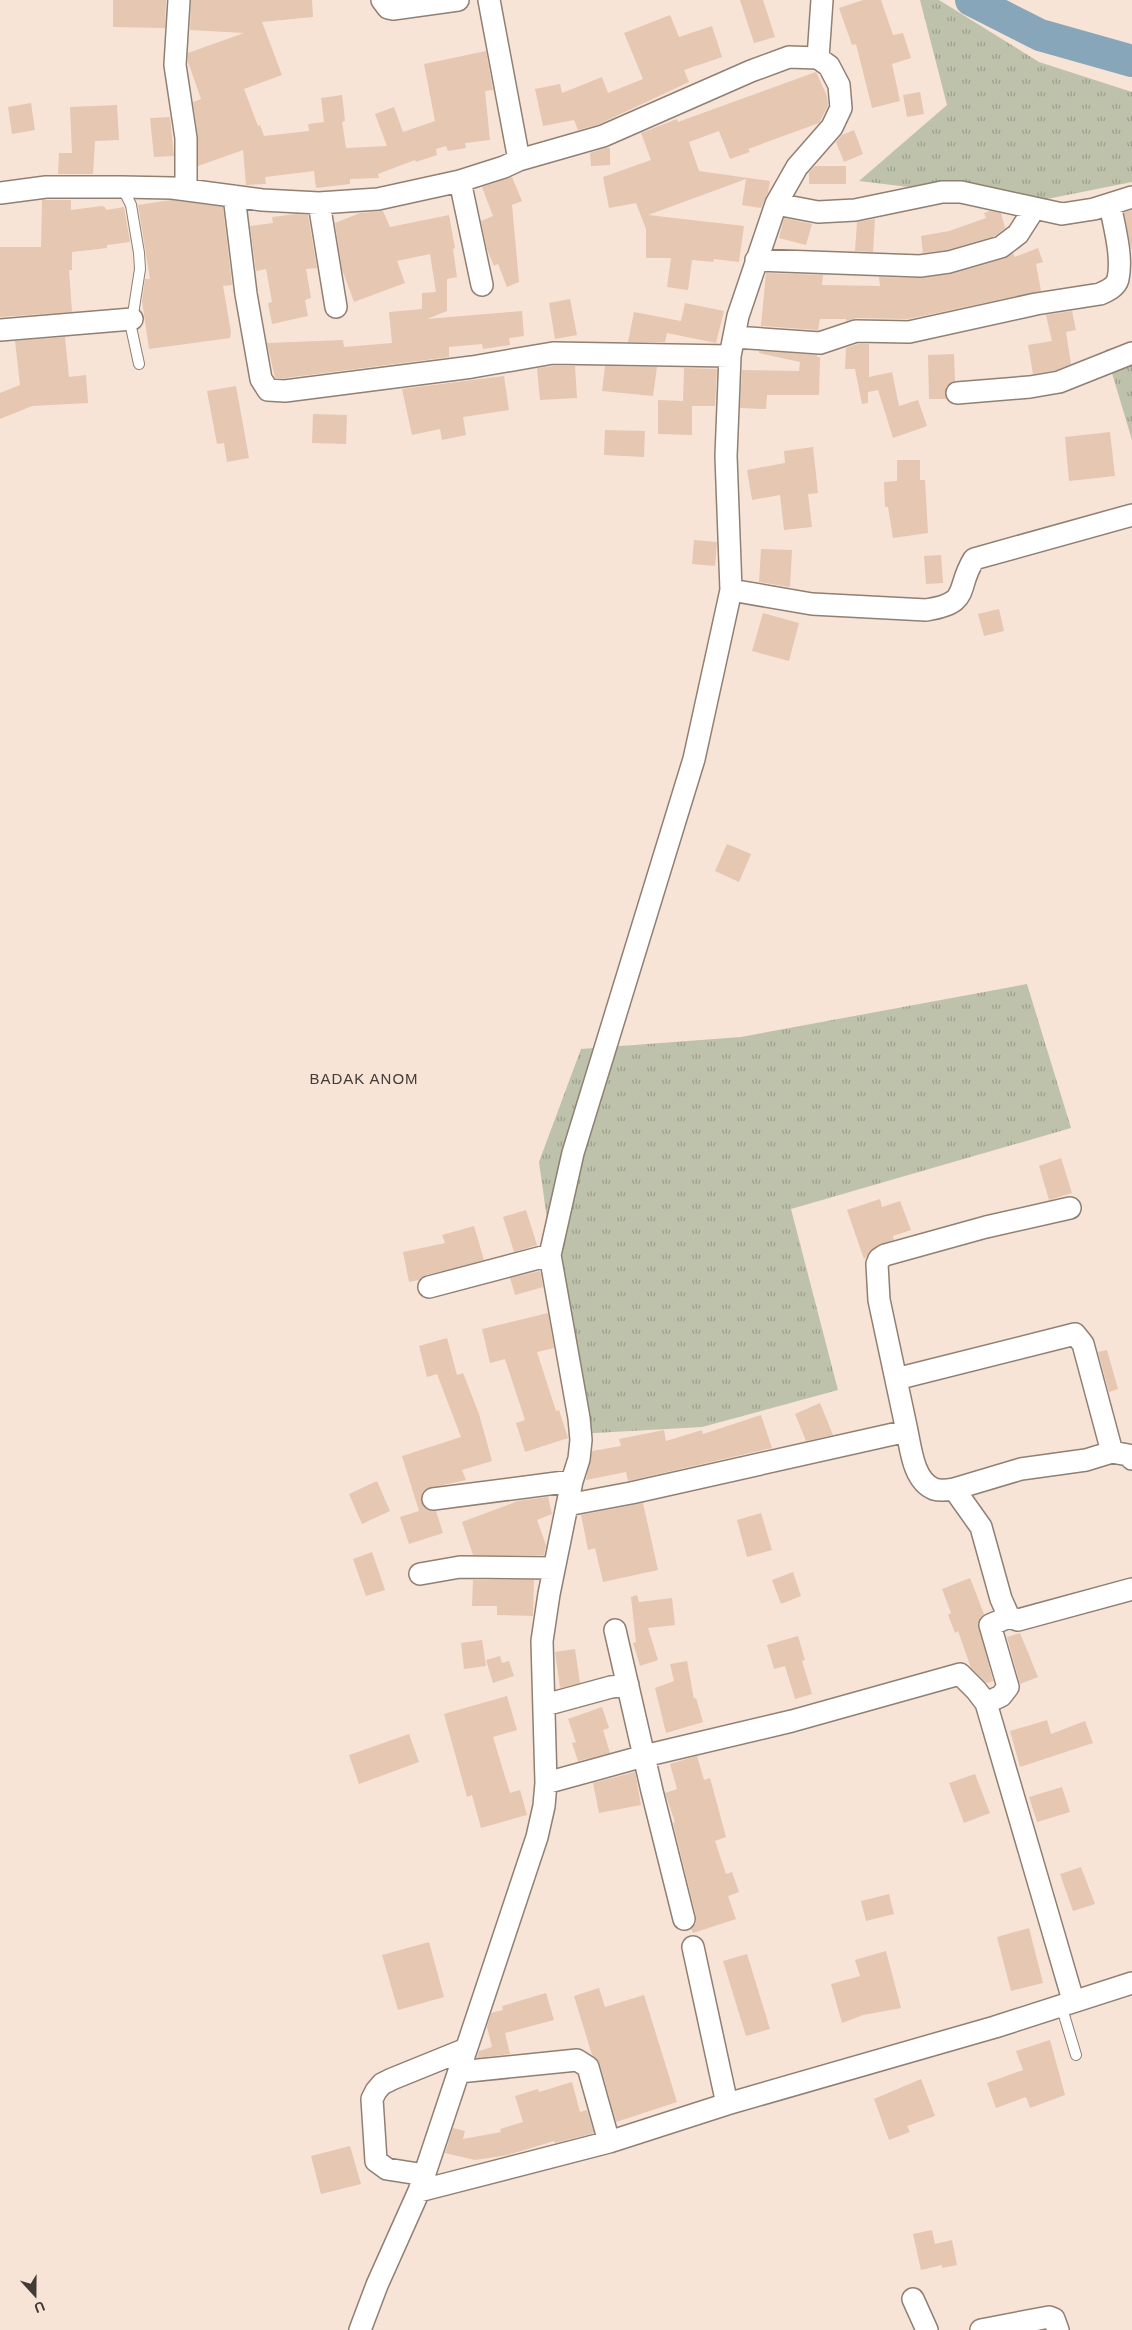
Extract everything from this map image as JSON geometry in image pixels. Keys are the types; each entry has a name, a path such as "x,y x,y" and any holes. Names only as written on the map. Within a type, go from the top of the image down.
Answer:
{"street":[{"path":"179,0 175,65 186,138 186,190"},
{"path":"382,0 388,8 393,9 458,0"},
{"path":"489,0 519,160"},
{"path":"818,58 822,0"},
{"path":"0,193 46,186 122,187 186,190 262,200 319,203 378,199 460,181 504,167 519,160 603,136 751,71 789,57 818,58 829,66 840,84 841,108 832,127 797,167 776,204 738,316 732,346 726,456 731,590 694,759 572,1153 550,1255 579,1418 579,1459 572,1481 554,1568 542,1641 546,1783 544,1806 537,1838 422,2183 377,2285 360,2330"},
{"path":"460,181 482,285"},
{"path":"776,204 818,212 855,210 942,192 961,192 1062,214 1110,204 1132,197"},
{"path":"234,196 246,294 260,379 268,390 286,391 553,353 820,343 856,331 909,332 1036,304 1100,294 1109,290 1118,279 1118,249 1110,204"},
{"path":"319,203 336,307"},
{"path":"756,260 920,266 949,262 1001,247 1018,234 1034,209"},
{"path":"0,330 132,319"},
{"path":"957,393 1030,387 1059,382 1132,353"},
{"path":"731,590 812,604 926,610 940,608 955,602 963,589 967,570 974,559 1132,515"},
{"path":"1070,1208 986,1227 885,1255 879,1259 879,1300 913,1460 924,1483 936,1490 954,1490 1021,1469 1086,1460 1112,1452 1128,1455 1132,1459"},
{"path":"429,1287 550,1255"},
{"path":"896,1380 1075,1334 1083,1344 1112,1452"},
{"path":"567,1505 631,1493 907,1431"},
{"path":"433,1499 572,1481"},
{"path":"954,1490 981,1527 1001,1599 1009,1617"},
{"path":"420,1574 460,1567 554,1568"},
{"path":"986,1703 1001,1696 1008,1687 990,1625 1009,1617 1018,1620 1132,1589"},
{"path":"615,1630 684,1919"},
{"path":"546,1783 644,1756 792,1721 960,1674 986,1703 1067,2002"},
{"path":"545,1705 628,1685"},
{"path":"693,1947 726,2104"},
{"path":"466,2050 382,2084 372,2100 376,2161 387,2169 422,2183 609,2142 726,2104 902,2054 1132,1983"},
{"path":"459,2072 577,2060 585,2063 588,2067 609,2142"},
{"path":"914,2299 927,2330"},
{"path":"981,2330 1049,2317 1054,2319 1058,2330"}],"lane":[{"path":"122,187 131,205 139,253 140,269 132,319 138,364"},
{"path":"1067,2002 1076,2055"}],"green space":[{"path":"920,0 939,0 1039,62 1132,92 1132,182 1032,202 859,181 947,105"},
{"path":"1132,342 1132,440 1105,350"},
{"path":"1027,984 1071,1128 791,1209 838,1390 702,1427 577,1434 539,1162 581,1049 741,1037"}],"building":[{"path":"113,0 166,0 165,28 113,27"},
{"path":"191,0 312,0 313,17 262,22 282,75 244,89 258,126 260,125 264,136 309,131 308,124 324,122 321,98 342,95 345,121 342,122 346,148 387,146 375,114 394,107 403,132 435,121 424,64 486,51 493,90 485,91 490,140 465,143 466,148 448,151 446,146 436,149 437,155 416,162 415,160 378,174 379,178 350,179 350,184 316,188 314,171 265,177 266,184 246,185 243,150 198,166 198,136 193,102 201,99 188,62 188,53 244,33 190,30"},
{"path":"740,0 763,0 775,37 754,43"},
{"path":"863,0 881,0 893,35 903,33 911,58 892,64 900,101 872,108 856,44 852,45 839,8"},
{"path":"670,15 679,37 712,26 722,57 684,70 689,82 597,125 578,130 574,120 543,126 535,89 560,84 562,93 602,77 608,93 643,79 624,33"},
{"path":"816,72 827,96 828,106 819,123 748,149 750,152 730,159 719,131 689,142 699,171 770,181 768,193 761,208 742,205 746,179 648,215 744,226 739,262 714,259 713,262 692,260 688,290 667,287 671,258 646,258 646,229 636,203 609,208 603,177 651,160 641,133 677,119 678,122"},
{"path":"920,92 924,114 907,117 903,95"},
{"path":"31,103 35,130 12,134 8,107"},
{"path":"117,105 119,140 95,141 93,174 58,174 59,153 72,153 70,107"},
{"path":"170,117 174,156 154,157 150,118"},
{"path":"854,130 863,154 844,162 836,142 842,135"},
{"path":"610,148 610,165 591,166 590,153"},
{"path":"815,166 846,166 846,184 809,184 809,172"},
{"path":"512,177 522,201 512,205 519,282 507,287 498,264 494,266 487,249 481,221 493,216 482,187"},
{"path":"42,200 71,200 71,210 102,206 106,210 124,207 130,242 107,245 107,248 72,252 72,270 69,270 72,312 0,317 0,247 41,247"},
{"path":"171,200 223,207 232,285 223,286 231,332 230,338 149,349 142,301 145,279 150,279 138,205"},
{"path":"1132,210 1132,249 1131,249 1124,212"},
{"path":"383,211 390,227 449,215 455,248 453,249 457,277 447,279 447,311 427,319 522,311 524,336 509,338 510,345 483,349 482,344 449,347 449,357 275,378 267,343 343,340 344,347 392,343 389,312 422,309 422,293 436,292 430,254 397,261 405,283 354,302 342,269 335,223 360,213"},
{"path":"990,211 1001,213 1005,228 995,236 946,250 923,253 921,236 949,231 986,218 984,213"},
{"path":"296,214 308,215 317,268 306,269 311,298 305,300 308,316 272,324 268,303 272,302 266,269 256,271 250,226 273,223 272,217"},
{"path":"784,218 812,224 806,245 779,238"},
{"path":"875,219 873,252 855,251 857,222"},
{"path":"1038,248 1043,262 1036,264 1041,291 908,319 856,318 846,321 846,319 820,319 818,330 761,326 766,273 823,275 822,285 880,286 879,277 920,278 951,274 1004,259 1013,253 1015,257"},
{"path":"570,299 577,335 555,339 549,303"},
{"path":"685,303 724,311 716,343 667,333 665,342 628,342 634,312 681,321"},
{"path":"1072,311 1076,330 1066,332 1071,364 1056,370 1033,374 1028,345 1052,341 1046,315"},
{"path":"65,337 69,377 86,375 88,403 32,406 0,419 0,393 20,385 15,341"},
{"path":"858,344 869,344 869,377 892,372 899,406 918,400 927,426 893,438 878,390 868,392 868,403 862,404 855,369 845,369 846,348"},
{"path":"759,351 817,355 817,357 820,357 819,395 767,395 766,409 740,408 742,370 799,371 800,362 759,353"},
{"path":"954,354 955,381 946,387 946,399 929,399 928,355"},
{"path":"575,366 577,398 540,400 537,368"},
{"path":"605,366 657,367 653,396 602,391"},
{"path":"684,368 717,369 715,406 692,406 692,435 658,434 658,400 683,401"},
{"path":"504,376 509,410 463,417 466,435 442,440 440,429 412,435 402,389"},
{"path":"236,386 249,458 227,462 224,443 217,444 207,391"},
{"path":"313,414 347,415 346,444 312,443"},
{"path":"605,430 645,431 644,457 604,455"},
{"path":"1110,432 1115,476 1069,481 1065,437"},
{"path":"813,447 818,493 808,494 812,527 784,530 780,495 752,500 747,470 785,463 784,451"},
{"path":"897,460 920,460 920,480 925,480 928,533 893,538 888,507 885,507 884,482 897,481"},
{"path":"694,540 717,542 715,566 692,564"},
{"path":"761,549 792,550 790,587 759,582"},
{"path":"941,555 943,583 926,584 924,556"},
{"path":"999,609 1004,631 984,636 978,614"},
{"path":"763,613 799,623 789,661 752,651"},
{"path":"727,844 751,854 739,882 715,871"},
{"path":"1061,1158 1072,1193 1049,1200 1039,1166"},
{"path":"880,1199 882,1207 900,1201 911,1230 893,1236 894,1240 878,1245 864,1259 847,1210"},
{"path":"526,1210 537,1245 514,1252 503,1217"},
{"path":"474,1226 484,1260 426,1275 419,1280 409,1282 403,1252 445,1243 442,1235"},
{"path":"540,1271 543,1287 515,1295 510,1278"},
{"path":"548,1313 554,1348 537,1352 556,1411 559,1410 568,1438 525,1452 516,1423 525,1420 505,1359 490,1363 482,1329"},
{"path":"447,1338 457,1375 463,1373 479,1414 492,1461 462,1470 466,1480 425,1489 421,1500 423,1506 429,1511 436,1511 443,1533 409,1544 400,1517 419,1511 402,1456 461,1437 437,1374 427,1377 419,1346"},
{"path":"1107,1350 1118,1389 1109,1392 1098,1352"},
{"path":"820,1403 833,1435 806,1441 795,1414"},
{"path":"761,1415 772,1448 628,1481 626,1472 586,1480 592,1451 621,1446 619,1439 664,1430 666,1441 702,1430 703,1434"},
{"path":"377,1481 390,1511 362,1524 349,1494"},
{"path":"548,1497 552,1514 537,1520 546,1545 544,1555 473,1555 462,1522 518,1501"},
{"path":"643,1503 658,1570 603,1582 595,1548 588,1550 581,1515"},
{"path":"761,1513 772,1550 747,1557 737,1520"},
{"path":"372,1552 385,1590 366,1596 353,1559"},
{"path":"793,1572 801,1596 781,1604 772,1580"},
{"path":"970,1578 984,1614 978,1623 993,1681 987,1683 971,1668 958,1631 955,1633 948,1615 951,1613 942,1589"},
{"path":"473,1580 534,1580 533,1616 497,1615 497,1606 472,1606"},
{"path":"637,1595 639,1602 672,1598 675,1625 648,1628 658,1660 640,1666 633,1643 636,1642 631,1597"},
{"path":"1020,1633 1038,1677 1020,1684 1007,1637"},
{"path":"798,1636 805,1660 802,1661 812,1694 795,1699 785,1666 774,1669 767,1645"},
{"path":"482,1640 486,1666 464,1669 461,1643"},
{"path":"575,1649 580,1683 560,1688 555,1652"},
{"path":"500,1656 502,1663 509,1661 514,1676 493,1683 486,1660"},
{"path":"687,1661 694,1699 696,1698 703,1722 666,1733 655,1688 674,1681 670,1664"},
{"path":"507,1696 517,1730 493,1737 510,1793 520,1790 527,1815 481,1828 472,1795 467,1797 444,1714"},
{"path":"602,1707 609,1728 603,1730 610,1753 578,1761 572,1743 576,1742 568,1719"},
{"path":"1047,1720 1051,1734 1085,1721 1093,1743 1020,1767 1010,1731"},
{"path":"409,1734 419,1762 359,1784 349,1755"},
{"path":"697,1756 704,1780 710,1778 726,1837 715,1841 726,1874 732,1872 739,1892 728,1896 736,1919 693,1933 691,1929 696,1923 696,1916 673,1823 675,1822 665,1793 677,1789 670,1764"},
{"path":"635,1772 641,1805 599,1813 593,1783"},
{"path":"975,1774 990,1813 964,1823 949,1783"},
{"path":"1062,1787 1070,1812 1037,1822 1029,1797"},
{"path":"1081,1867 1095,1904 1073,1911 1060,1874"},
{"path":"889,1894 894,1914 866,1921 861,1901"},
{"path":"1029,1928 1043,1983 1011,1991 997,1937"},
{"path":"429,1942 444,1997 398,2010 382,1955"},
{"path":"886,1951 901,2008 863,2015 842,2023 831,1984 860,1976 855,1960"},
{"path":"747,1954 770,2029 746,2036 723,1961"},
{"path":"599,1988 605,2007 644,1995 677,2102 616,2122 600,2064 592,2055 574,1996"},
{"path":"546,1993 554,2020 505,2033 510,2054 477,2058 479,2051 492,2047 487,2027 491,2013 503,2010 502,2006"},
{"path":"1050,2040 1065,2095 1030,2108 1026,2097 996,2108 987,2083 1023,2070 1016,2051"},
{"path":"921,2079 935,2116 907,2126 910,2132 889,2140 874,2099"},
{"path":"572,2082 580,2112 587,2110 594,2133 555,2143 554,2141 508,2155 475,2160 445,2153 453,2128 465,2131 463,2139 501,2132 500,2129 523,2122 515,2096 538,2089 539,2092"},
{"path":"350,2146 361,2184 321,2194 311,2156"},
{"path":"932,2230 935,2244 952,2240 957,2265 942,2268 942,2265 921,2270 913,2234"}],"waterway":[{"path":"971,0 1040,35 1132,61"}],"district":[{"name":"BADAK ANOM","path":"364,1079"}]}
